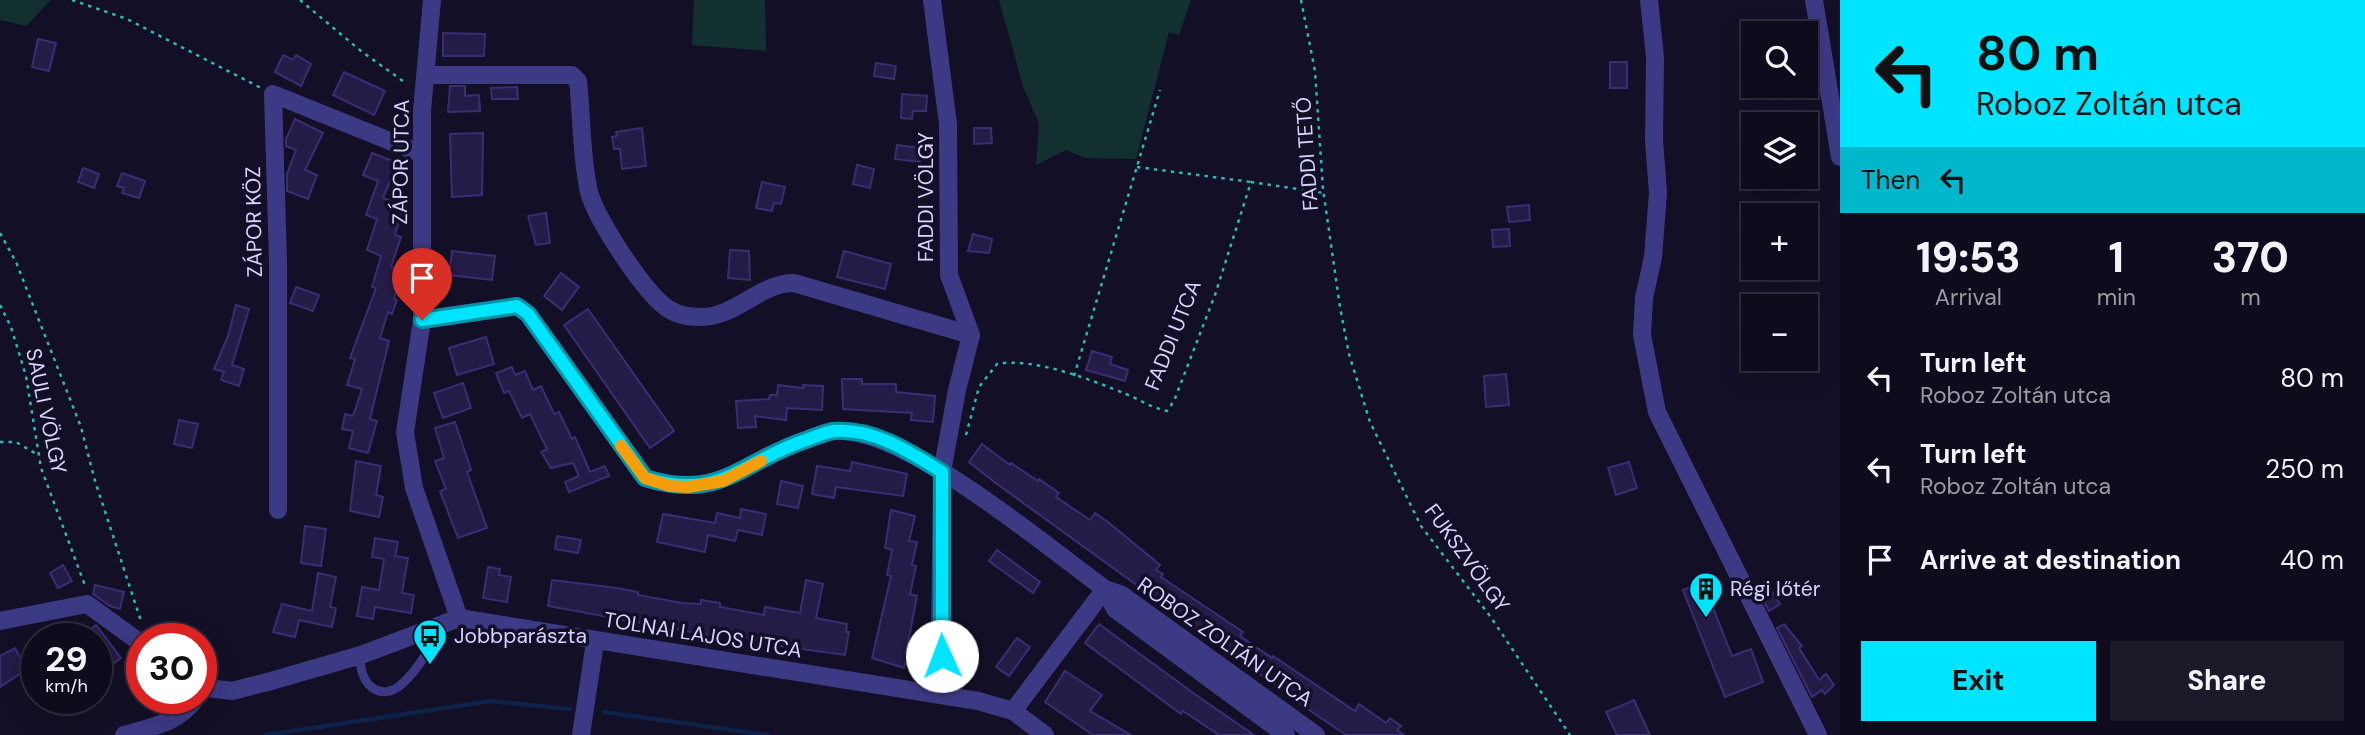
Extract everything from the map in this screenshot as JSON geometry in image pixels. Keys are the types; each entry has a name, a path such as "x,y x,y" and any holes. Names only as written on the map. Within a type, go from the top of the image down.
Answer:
{"street":[{"name":"ZÁPOR UTCA","path":"432,0 422,154 422,320 405,432 414,488 459,618"},
{"name":"FADDI VÖLGY","path":"932,0 948,124 949,275 971,335"},
{"path":"1649,0 1655,57 1654,140 1658,193 1653,257 1644,298 1642,335 1657,412 1818,735"},
{"path":"1814,0 1840,157"},
{"path":"427,75 572,75 578,81 587,174 597,216 637,273 671,311 702,317 715,315 743,304 781,283 794,283 971,335 957,390 942,472 940,636 944,695"},
{"path":"273,94 422,154"},
{"name":"ZÁPOR KÖZ","path":"273,94 278,261 278,510"},
{"name":"ROBOZ ZOLTÁN UTCA","path":"422,320 517,306 528,314 645,478 670,486 688,487 723,481 795,443 833,431 863,433 904,448 942,472 1105,589 1122,595 1316,735"},
{"path":"1013,711 1105,589"},
{"name":"ROBOZ ZOLTÁN UTCA","path":"1105,589 1115,609 1286,735"},
{"path":"0,621 87,604 126,632"},
{"path":"217,691 232,691 361,655 440,628 459,618"},
{"name":"TOLNAI LAJOS UTCA","path":"459,618 595,642 944,695 1013,711 1045,735"},
{"path":"581,735 595,642"},
{"path":"124,735 171,721 184,714"}],"lane":[{"path":"361,655 360,674 365,684 376,690 392,690 402,685 412,673 440,628"}],"path":[{"path":"72,0 127,19 273,94"},
{"path":"300,0 361,51 424,97"},
{"name":"FADDI TETŐ","path":"1301,0 1318,94 1324,193 1340,307"},
{"path":"1074,376 1160,90"},
{"path":"1137,167 1324,193"},
{"name":"FADDI UTCA","path":"965,441 979,387 998,364 1026,363 1074,376 1167,411 1174,401 1215,295 1251,182"},
{"path":"0,233 16,262 81,427 95,481 140,623"},
{"name":"SAULI VÖLGY","path":"0,304 11,327 26,376 38,454 49,493 86,587 87,604"},
{"name":"FUKSZVÖLGY","path":"1340,307 1349,354 1370,422 1421,526 1490,616 1570,735"},
{"path":"0,442 16,442 38,454"}],"green space":[{"path":"0,0 51,0 26,26 0,20"},
{"path":"694,0 765,0 766,51 692,45"},
{"path":"999,0 1191,0 1179,35 1169,32 1136,159 1085,158 1066,150 1036,165 1039,124 1023,86"}],"building":[{"path":"443,33 485,34 484,56 443,56"},
{"path":"38,39 56,43 49,71 32,67"},
{"path":"283,55 293,60 296,55 311,64 301,86 275,72"},
{"path":"1610,62 1627,62 1627,88 1610,88"},
{"path":"876,63 896,66 894,79 874,76"},
{"path":"344,72 385,91 374,115 333,95"},
{"path":"450,86 465,86 465,96 479,95 480,111 448,112"},
{"path":"517,87 518,99 492,99 491,88"},
{"path":"902,94 927,96 926,111 913,111 912,119 901,118"},
{"path":"295,119 323,133 305,170 317,175 308,199 287,191 287,174 296,150 286,146 286,139"},
{"path":"642,128 646,166 622,169 620,149 614,149 612,137 617,136 616,132"},
{"path":"974,128 991,128 992,143 974,144"},
{"path":"483,133 482,195 452,197 450,134"},
{"path":"897,145 921,148 920,162 895,159"},
{"path":"372,153 398,163 383,198 400,204 398,210 402,212 395,235 401,237 391,267 403,270 394,299 397,300 392,314 388,312 380,338 389,341 370,419 377,421 368,453 349,448 353,431 342,429 345,414 353,416 362,389 347,385 355,359 350,358 376,288 372,287 381,256 367,250 377,219 366,215 378,181 363,175"},
{"path":"857,165 874,169 870,188 853,184"},
{"path":"83,168 99,174 94,188 78,182"},
{"path":"122,173 145,181 139,198 122,193 124,188 117,186"},
{"path":"762,182 785,187 781,204 774,203 772,211 756,208"},
{"path":"1529,205 1530,220 1509,222 1507,207"},
{"path":"546,213 550,243 536,245 528,216"},
{"path":"1509,229 1510,246 1493,247 1492,230"},
{"path":"973,234 992,239 989,253 968,251"},
{"path":"730,250 749,251 750,280 728,278"},
{"path":"452,251 495,256 492,280 449,275"},
{"path":"844,251 891,264 885,289 837,277"},
{"path":"561,273 579,287 562,310 544,296"},
{"path":"296,287 319,295 313,311 290,303"},
{"path":"236,305 249,309 232,365 244,369 239,386 221,380 224,372 214,369 228,336"},
{"path":"588,309 674,431 650,448 564,325"},
{"path":"486,337 494,364 457,375 449,348"},
{"path":"1092,351 1112,357 1110,364 1128,370 1125,381 1086,370"},
{"path":"512,367 515,375 525,371 533,390 541,386 554,414 559,412 572,439 575,437 590,472 605,466 609,476 569,492 565,482 579,476 573,463 551,468 541,452 547,449 530,414 522,418 509,391 504,393 496,373"},
{"path":"1506,374 1509,405 1486,407 1484,376"},
{"path":"842,379 862,379 862,384 896,384 896,392 935,396 933,422 911,420 912,413 843,409"},
{"path":"463,383 471,408 443,418 434,393"},
{"path":"778,385 803,388 803,385 823,386 822,410 787,408 786,420 755,416 756,427 738,428 736,401 769,399 770,395 777,395"},
{"path":"179,420 198,424 192,448 174,444"},
{"path":"455,422 471,470 467,472 487,528 458,538 440,491 446,489 435,461 444,458 435,428"},
{"path":"982,444 1010,465 1011,463 1059,493 1056,497 1090,520 1095,513 1108,522 1160,565 1156,570 1163,574 1161,577 1243,632 1240,636 1355,711 1359,704 1386,723 1390,718 1401,726 1397,730 1404,735 1346,735 1315,714 969,462"},
{"path":"356,461 381,466 376,495 383,497 379,517 350,511"},
{"path":"852,462 907,474 903,496 836,487 834,498 812,494 817,466 850,471"},
{"path":"1629,462 1637,488 1616,495 1608,468"},
{"path":"781,481 803,486 798,508 777,504"},
{"path":"741,509 766,514 762,535 738,530 735,541 708,535 705,552 657,542 663,514 715,523 717,513 740,518"},
{"path":"891,510 915,516 909,541 917,542 912,565 916,566 910,594 917,596 907,648 916,649 913,665 905,663 904,668 872,658 891,576 887,575 892,550 885,548"},
{"path":"305,526 326,529 321,566 301,563"},
{"path":"557,536 581,540 578,553 555,549"},
{"path":"375,538 398,542 395,556 408,558 402,593 414,595 411,613 375,607 373,619 357,616 362,587 379,590 384,559 372,557"},
{"path":"997,550 1040,582 1033,593 989,561"},
{"path":"63,565 72,581 58,588 50,573"},
{"path":"488,567 500,569 499,575 511,577 507,602 483,598"},
{"path":"318,573 336,577 330,607 336,608 332,627 299,620 295,637 273,632 282,604 312,611"},
{"path":"552,580 617,588 682,603 701,604 701,600 720,603 720,607 764,615 765,607 800,613 806,580 823,584 816,618 847,624 846,632 849,632 845,655 759,643 760,640 716,633 715,636 696,633 548,606"},
{"name":"Régi lőtér","path":"1703,582 1732,656 1751,649 1763,682 1725,697 1683,590"},
{"path":"1765,582 1780,604 1769,611 1757,588"},
{"path":"95,585 124,592 120,609 110,606 93,594"},
{"path":"1099,624 1254,735 1219,735 1183,711 1181,714 1085,643"},
{"path":"1784,624 1802,646 1799,648 1819,680 1826,674 1834,685 1825,694 1822,690 1812,697 1777,628"},
{"path":"1017,638 1030,647 1009,676 996,667"},
{"path":"112,646 121,658 112,664"},
{"path":"15,648 21,658 21,673 0,687 0,656"},
{"path":"1065,671 1102,695 1090,711 1131,735 1093,735 1045,702"},
{"path":"1634,700 1650,735 1617,735 1606,712"}],"waterway":[{"path":"266,735 491,701 570,709"},
{"path":"604,712 768,735"}],"slow traffic":[{"path":"621,446 645,478 670,486 704,486 723,481 761,461"}],"place":[{"name":"Régi lőtér","path":"1706,619"},
{"name":"Jobbparászta","path":"430,666"}],"route":[{"path":"422,320 502,306 517,306 528,314 645,478 670,486 704,486 723,481 795,443 833,431 863,433 904,448 942,472 942,656"}]}
